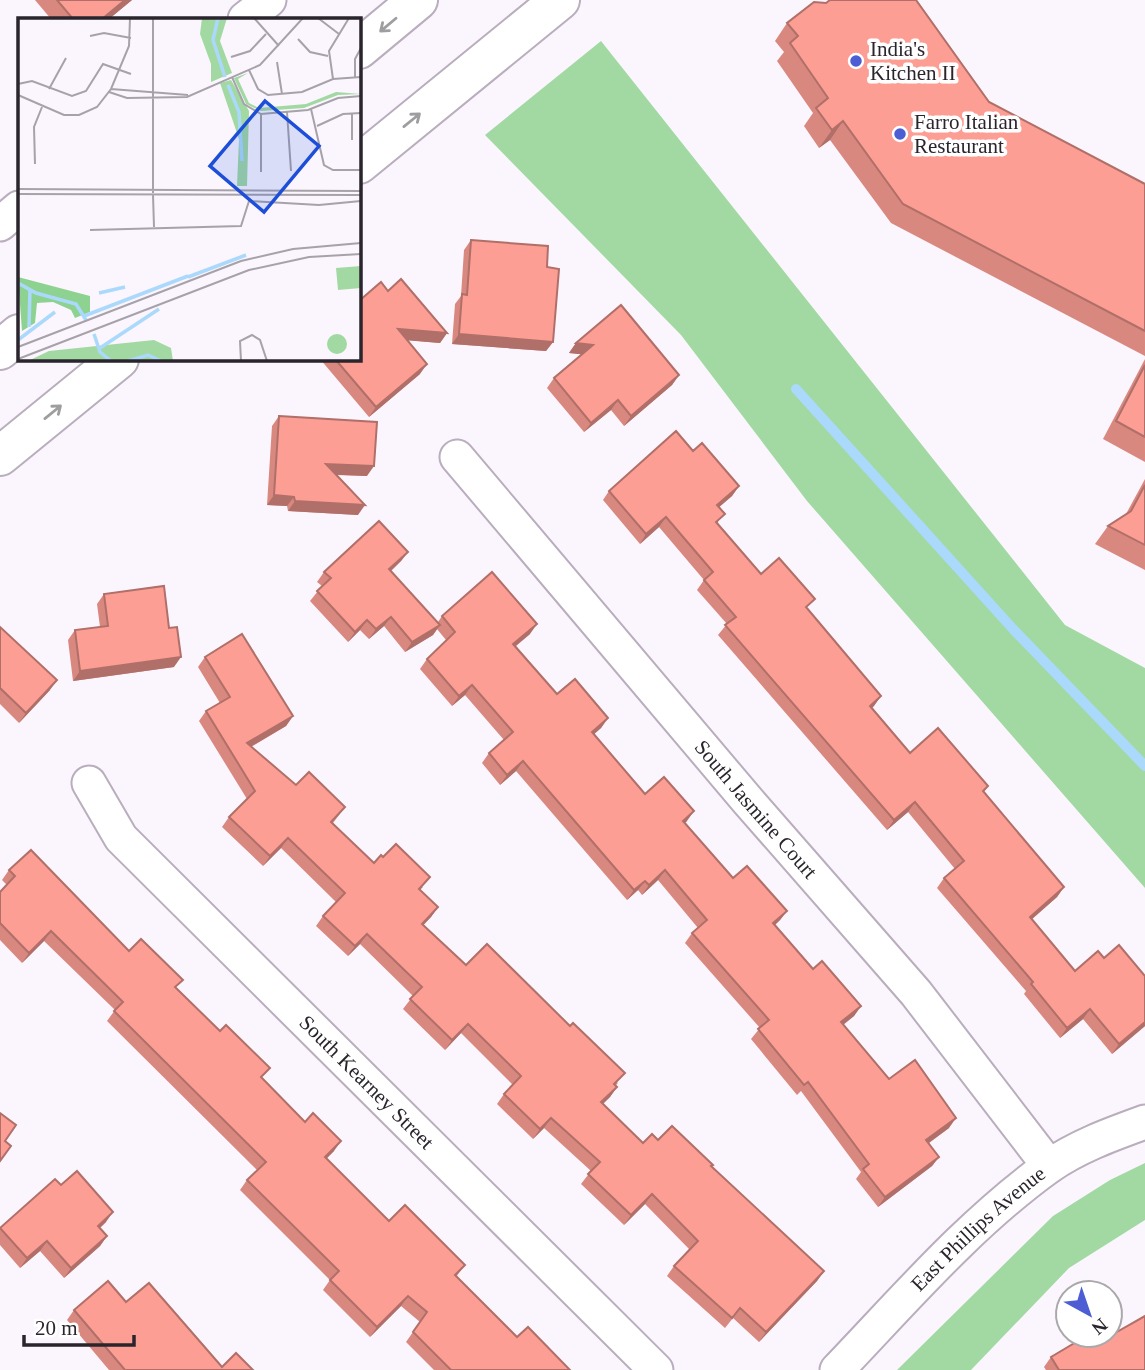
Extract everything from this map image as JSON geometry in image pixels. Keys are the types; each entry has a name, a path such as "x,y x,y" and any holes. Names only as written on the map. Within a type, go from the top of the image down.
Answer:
{"main road":[{"path":"360,48 418,0"},
{"path":"360,163 560,0"},
{"path":"0,350 18,335"},
{"path":"0,456 118,360"}],"street":[{"path":"247,18 268,0"},
{"path":"0,224 18,209"},
{"name":"South Jasmine Court","path":"457,457 748,801 916,993 1049,1166"},
{"name":"South Kearney Street","path":"89,783 121,838 656,1370"},
{"name":"East Phillips Avenue","path":"837,1370 968,1235 1049,1166 1092,1142 1145,1122"}],"green space":[{"path":"601,41 1065,625 1145,668 1145,888 807,501 681,335 485,135"},
{"path":"1145,1163 1145,1220 1069,1268 1058,1279 1054,1279 1054,1284 971,1370 897,1370 1053,1216 1110,1180"}],"building":[{"path":"57,0 125,0 103,18 72,18"},
{"path":"830,0 916,0 989,102 1145,184 1145,331 903,204 843,121 832,130 816,108 828,98 790,43 798,36 787,23 814,2 826,3"},
{"path":"471,240 548,246 547,267 559,269 553,342 459,334 462,294 467,295"},
{"path":"401,279 447,333 398,329 427,364 376,407 336,360 360,360 360,300 381,282 388,291"},
{"path":"621,305 679,375 631,416 618,400 591,423 554,378 593,345 576,343"},
{"path":"1145,365 1145,437 1116,421"},
{"path":"279,416 377,422 374,466 326,464 365,505 295,501 294,497 274,495"},
{"path":"676,431 693,451 702,443 739,486 717,505 725,514 716,522 761,574 779,558 815,599 806,607 881,696 870,706 910,753 938,728 988,786 983,791 1064,887 1030,917 1075,971 1098,951 1104,958 1119,945 1145,976 1145,1022 1119,1044 1090,1009 1067,1028 1031,984 1033,982 944,878 964,861 915,802 894,820 725,625 736,617 704,580 713,572 666,517 646,534 609,491"},
{"path":"1145,485 1145,545 1108,526 1131,511"},
{"path":"379,521 408,552 389,569 440,625 412,642 391,617 376,629 367,620 355,632 317,591 331,578 324,572"},
{"path":"492,572 537,624 513,644 557,694 575,679 608,718 592,732 645,794 664,777 694,811 683,821 733,878 747,866 787,911 773,923 813,969 822,961 861,1006 841,1022 889,1079 915,1060 956,1118 926,1140 939,1157 885,1197 863,1169 869,1164 808,1082 804,1085 758,1029 769,1020 692,933 707,920 665,870 649,885 645,881 634,890 523,761 507,775 489,753 513,732 472,685 459,696 427,659 455,632 442,616"},
{"path":"164,586 169,628 177,627 181,657 80,671 75,630 108,626 104,594"},
{"path":"0,627 57,680 26,713 0,688"},
{"path":"242,634 293,716 247,743 296,785 309,772 345,807 331,822 374,863 396,844 430,877 419,889 438,907 422,924 466,965 487,944 570,1026 573,1023 625,1073 614,1084 617,1087 601,1102 643,1143 652,1134 658,1140 672,1126 824,1271 766,1332 740,1308 732,1318 674,1266 698,1241 652,1194 631,1215 588,1174 600,1162 551,1118 540,1129 504,1094 521,1076 468,1024 452,1040 410,999 422,987 367,934 355,946 323,916 345,893 288,838 270,856 229,817 255,791 206,711 230,697 205,657"},
{"path":"31,850 129,951 141,939 183,980 175,987 220,1031 226,1025 270,1068 261,1077 305,1122 313,1113 341,1141 325,1157 389,1221 405,1205 465,1265 455,1275 517,1337 528,1327 570,1370 451,1370 413,1332 427,1312 408,1296 377,1327 330,1280 339,1271 247,1180 266,1162 114,1011 123,1002 51,931 29,953 0,923 0,892 15,876 9,870"},
{"path":"0,1113 16,1125 5,1141 11,1146 0,1161"},
{"path":"77,1171 113,1212 98,1226 107,1236 71,1268 47,1241 27,1258 0,1228 55,1179 61,1185"},
{"path":"108,1281 126,1302 149,1283 222,1367 236,1353 253,1370 125,1370 74,1310"},
{"path":"1145,1316 1145,1370 1059,1370 1051,1357 1064,1349 1124,1349 1124,1328"}],"waterway":[{"path":"796,389 1013,629 1145,766"}],"place":[{"name":"India's Kitchen II","path":"856,61"},
{"name":"Farro Italian Restaurant","path":"900,134"}]}
